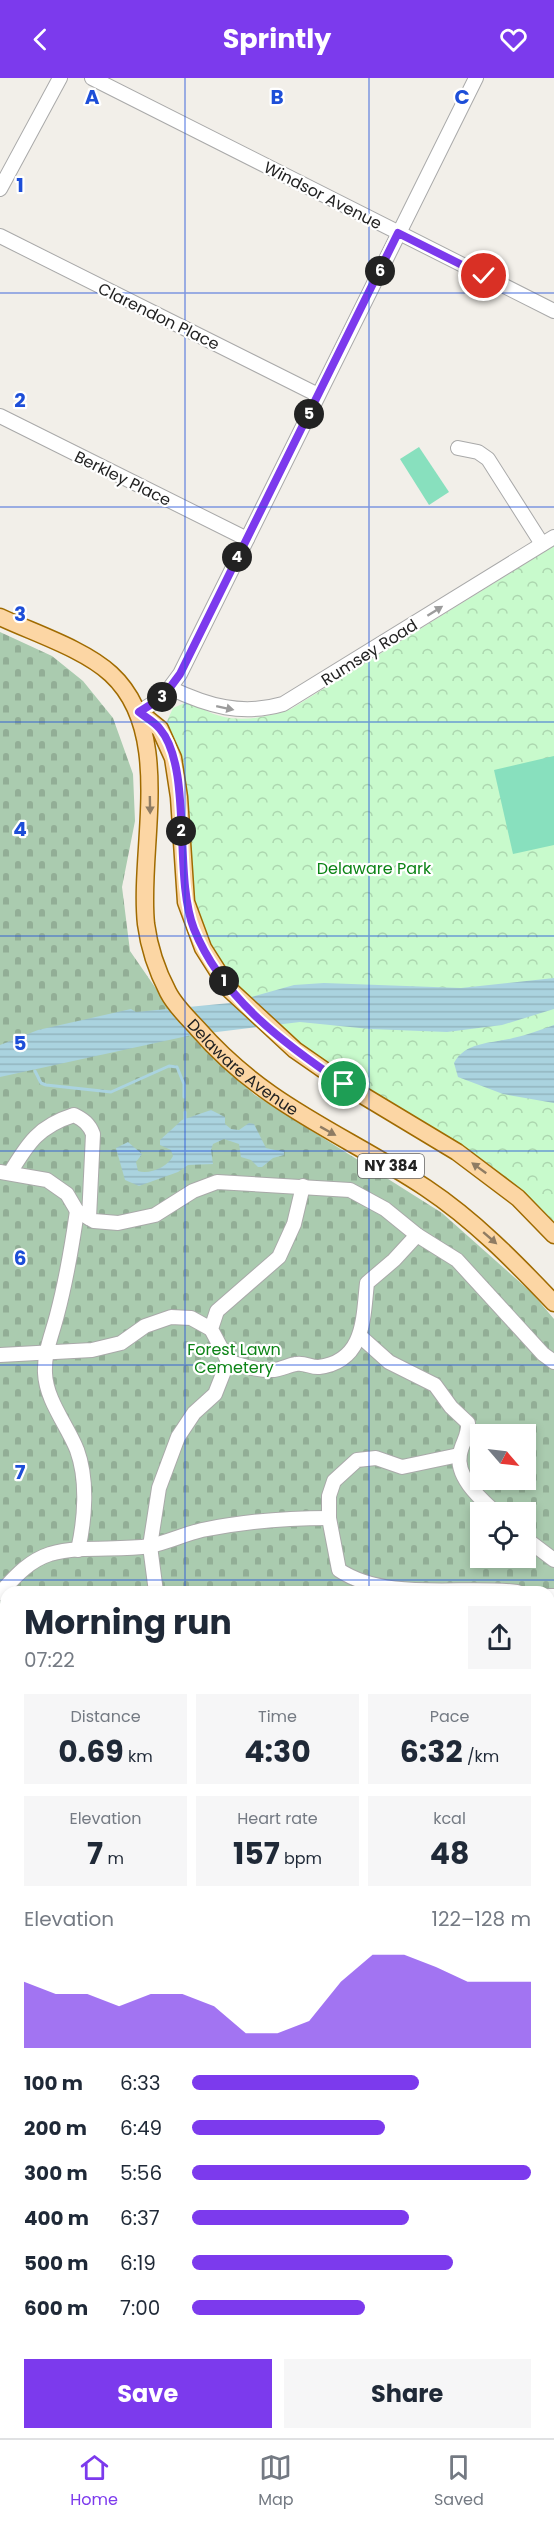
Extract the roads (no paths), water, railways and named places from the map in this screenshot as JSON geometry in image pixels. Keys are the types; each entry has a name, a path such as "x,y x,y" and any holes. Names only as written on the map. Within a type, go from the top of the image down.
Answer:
{"main road":[{"name":"Delaware Avenue","path":"0,617 93,661 118,682 139,712 160,729 173,758 179,797 186,902 203,948 230,989 279,1037 344,1084 465,1158 518,1198 554,1235"},
{"name":"Delaware Avenue","path":"139,712 150,785 146,922 156,964 169,995 237,1069 287,1107 399,1171 451,1206 507,1253 554,1304"}],"street":[{"path":"0,189 60,78"},
{"name":"Windsor Avenue","path":"92,78 554,311"},
{"path":"139,712 163,697 170,688 247,539 476,78"},
{"name":"Clarendon Place","path":"0,236 318,395"},
{"name":"Berkley Place","path":"0,416 247,539"},
{"path":"458,448 477,452 488,459 548,540"},
{"name":"Rumsey Road","path":"170,688 231,710 268,708 283,704 548,540"},
{"path":"78,1550 83,1528 84,1493 77,1451 59,1415 45,1377 45,1354 83,1215 93,1134 90,1125 74,1115 54,1122 29,1142 5,1173 47,1180 66,1194 83,1215 118,1222 155,1215 193,1191 217,1182 350,1190 385,1209 417,1235 457,1260 543,1354 554,1362"},
{"path":"211,1329 216,1311 279,1257 294,1224 303,1186"},
{"path":"0,1355 92,1350 121,1343 145,1326 171,1317 191,1318 211,1329 228,1362 274,1370 299,1363 317,1368 335,1363 353,1350 361,1337 367,1283 394,1260 417,1235"},
{"path":"361,1337 389,1362 435,1385 468,1423 469,1434 459,1455 464,1476 484,1502"},
{"path":"155,1586 150,1546 159,1488 178,1437 194,1413 215,1394 228,1362"},
{"path":"394,1586 356,1581 339,1570 329,1518 329,1496 334,1481 357,1460 376,1458 402,1467 459,1455"},
{"path":"7,1586 24,1568 49,1555 78,1550 150,1546 236,1524 282,1518 329,1518"},
{"path":"536,1546 554,1560"}],"water":[{"path":"554,978 554,1009 502,1025 447,1032 370,1029 300,1022 192,1035 0,1077 0,1045 38,1030 131,1009 136,1012 230,1003 294,985 324,983 461,988"},
{"path":"554,1025 554,1103 503,1094 458,1077 454,1063 459,1056 472,1047 518,1037"},
{"path":"211,1110 225,1117 225,1124 231,1129 239,1130 249,1123 254,1124 266,1148 284,1152 284,1155 273,1158 262,1167 258,1167 251,1160 241,1157 239,1144 224,1139 213,1144 211,1150 213,1164 188,1165 178,1172 139,1186 125,1180 116,1148 128,1142 142,1154 136,1162 138,1171 147,1172 158,1169 167,1164 173,1156 171,1150 160,1145 160,1140 182,1120"}],"waterway":[{"path":"35,1071 41,1083 46,1085 111,1092 169,1066 177,1067 184,1084 184,1097"},
{"path":"185,1112 185,1120"}],"park label":[{"name":"Delaware Park","path":"374,868"},
{"name":"Forest Lawn Cemetery","path":"234,1358"}]}
